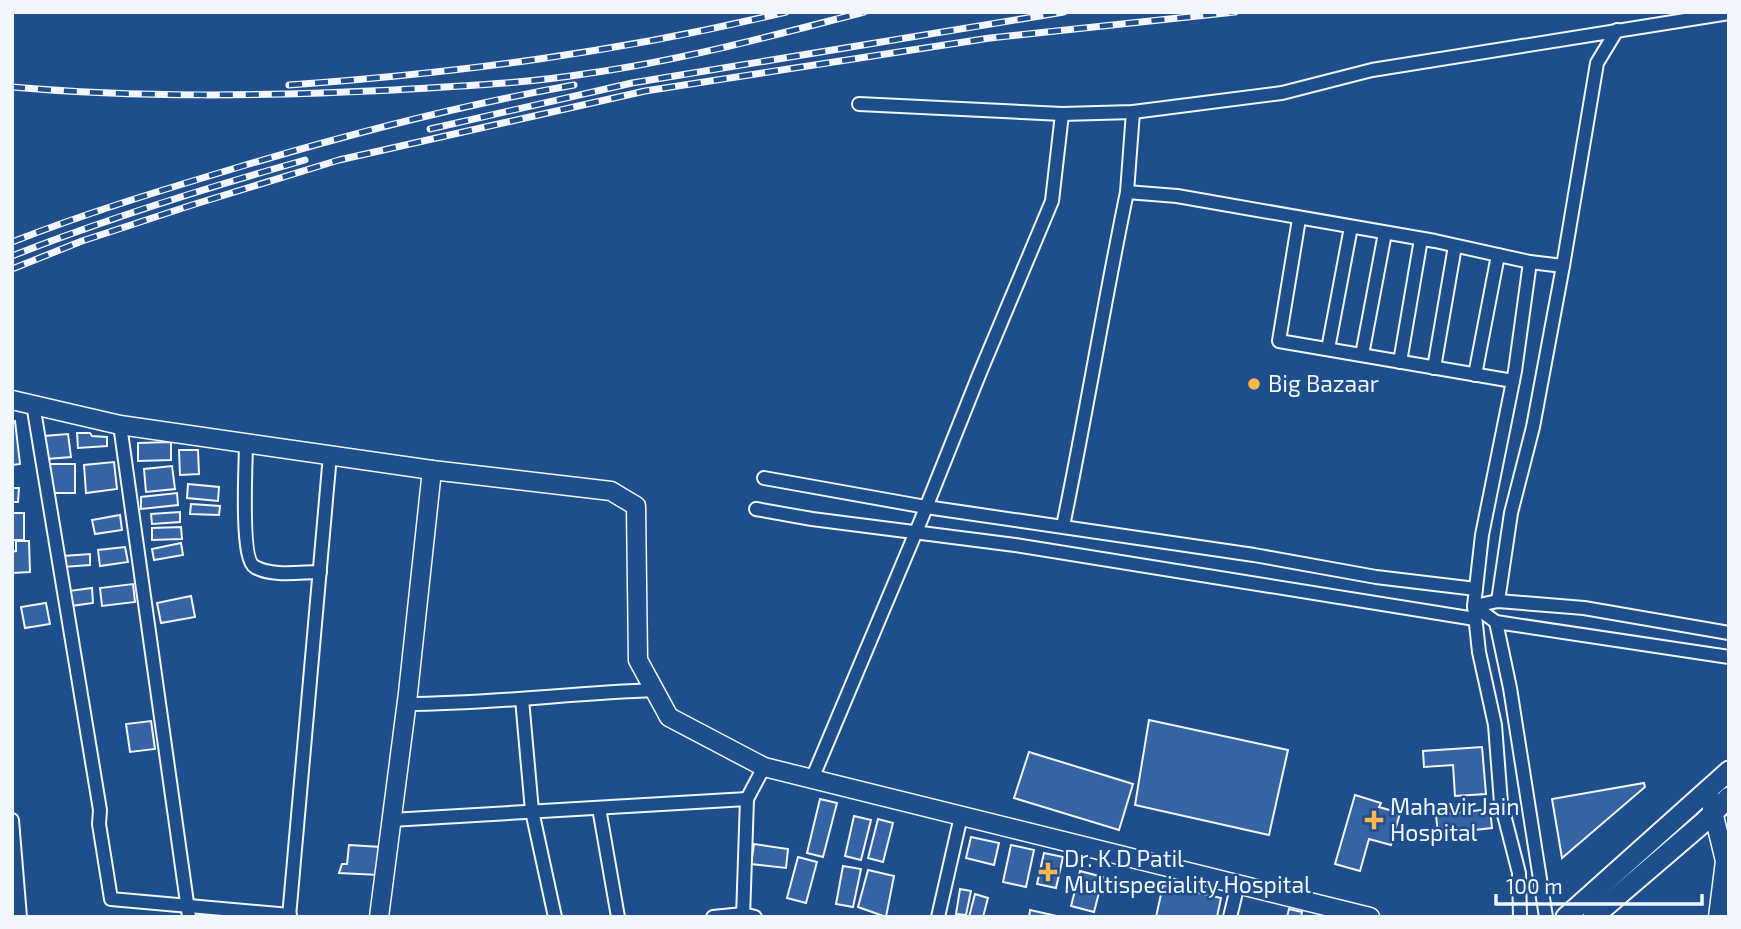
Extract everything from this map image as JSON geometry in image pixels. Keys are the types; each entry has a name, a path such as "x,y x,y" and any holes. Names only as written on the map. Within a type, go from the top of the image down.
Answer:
{"main road":[{"path":"12,400 120,425 432,470 611,491 636,506 638,660 669,717 764,767 1370,917"},
{"path":"379,917 407,704 432,470"},
{"path":"1566,917 1729,771"},
{"path":"1708,791 1726,861 1718,917"},
{"path":"1593,917 1729,797"}],"street":[{"path":"859,104 1062,114 1133,112 1282,93 1371,70 1729,13"},
{"path":"1498,601 1511,513 1532,427 1563,266 1597,63 1617,30"},
{"path":"1063,526 1087,408 1102,310 1127,192 1133,112"},
{"path":"812,779 1052,201 1062,114"},
{"path":"1127,192 1177,197 1563,266"},
{"path":"1299,219 1279,341 1513,381"},
{"path":"1328,349 1350,227"},
{"path":"1362,355 1385,233"},
{"path":"1400,362 1421,239"},
{"path":"1434,368 1455,246"},
{"path":"1475,375 1498,255"},
{"path":"1520,917 1519,873 1501,803 1495,725 1479,652 1475,612 1482,536 1513,381 1530,262"},
{"path":"33,404 100,810 99,824 111,899 189,912 290,916 330,455"},
{"path":"120,425 189,912"},
{"path":"246,443 246,540 250,562 268,571 320,572"},
{"path":"764,478 926,507 1254,555 1376,577 1476,589"},
{"path":"756,509 1475,612 1496,622 1729,657"},
{"path":"1475,612 1498,601 1584,608 1729,633"},
{"path":"1496,622 1510,688 1546,917"},
{"path":"407,704 466,704 592,692 654,690"},
{"path":"522,699 533,811 555,917"},
{"path":"713,917 747,916 747,799 764,767"},
{"path":"391,820 747,799"},
{"path":"599,808 618,917"},
{"path":"938,917 961,816"},
{"path":"12,820 20,917"},
{"path":"1230,917 1238,884"}],"building":[{"path":"15,421 20,464 12,465 12,422"},
{"path":"77,433 107,437 107,446 78,448"},
{"path":"68,434 71,457 47,459 44,436"},
{"path":"171,442 171,460 138,461 138,443"},
{"path":"179,450 198,450 199,474 180,475"},
{"path":"114,462 117,489 86,493 84,465"},
{"path":"50,464 75,464 75,493 51,493"},
{"path":"172,466 175,489 146,492 144,469"},
{"path":"188,484 219,487 218,501 187,498"},
{"path":"12,488 19,488 18,502 12,502"},
{"path":"177,493 178,505 141,509 141,497"},
{"path":"191,504 220,506 219,515 190,514"},
{"path":"180,512 180,522 152,524 151,514"},
{"path":"12,513 24,513 24,540 12,540"},
{"path":"120,515 122,530 95,534 92,520"},
{"path":"181,527 182,539 152,540 152,528"},
{"path":"16,541 29,541 30,572 12,573 12,552 16,551"},
{"path":"181,543 183,555 154,560 152,549"},
{"path":"125,547 128,562 100,566 98,550"},
{"path":"90,554 90,565 63,567 63,556"},
{"path":"133,584 135,602 102,606 100,588"},
{"path":"92,588 93,603 71,606 69,591"},
{"path":"191,596 195,617 161,623 157,603"},
{"path":"46,603 50,624 25,628 21,607"},
{"path":"1149,720 1288,750 1269,835 1135,805"},
{"path":"151,721 155,749 130,752 126,724"},
{"path":"1482,747 1486,794 1455,796 1453,765 1424,767 1423,751"},
{"path":"1029,752 1133,784 1119,830 1014,798"},
{"path":"1644,783 1645,787 1562,858 1552,799"},
{"path":"1355,795 1381,803 1379,807 1400,813 1391,845 1369,839 1360,871 1335,864"},
{"path":"820,799 837,803 823,857 807,853"},
{"path":"1490,809 1492,828 1438,834 1436,815"},
{"path":"854,816 871,820 861,860 845,856"},
{"path":"878,819 893,823 883,862 868,858"},
{"path":"971,837 999,843 994,865 966,858"},
{"path":"754,844 788,849 786,868 751,864"},
{"path":"349,845 381,847 379,875 339,873 342,864 347,864"},
{"path":"1011,845 1034,850 1026,887 1003,882"},
{"path":"1044,853 1063,857 1056,888 1037,884"},
{"path":"798,857 817,862 806,903 787,898"},
{"path":"843,866 861,869 853,907 836,904"},
{"path":"868,870 894,876 886,917 858,907"},
{"path":"1080,871 1103,877 1094,912 1071,906"},
{"path":"1163,885 1221,898 1217,917 1156,917"},
{"path":"960,889 971,891 966,915 956,914"},
{"path":"975,894 988,898 983,917 969,917"},
{"path":"1289,909 1302,912 1301,917 1287,917"},
{"path":"1030,910 1057,916 1029,917"}],"railway":[{"path":"289,85 415,74 601,50 786,12"},
{"path":"12,87 107,93 251,95 513,82 619,69 690,55 864,12"},
{"path":"430,129 632,83 1064,12"},
{"path":"12,269 82,241 339,160 645,91 990,38 1235,12"},
{"path":"12,242 124,202 322,143 447,111 574,85"},
{"path":"12,256 157,204 305,160"}],"place":[{"name":"Big Bazaar","path":"1254,384"},
{"name":"Mahavir Jain Hospital","path":"1374,820"},
{"name":"Dr. K D Patil Multispeciality Hospital","path":"1048,872"}]}
